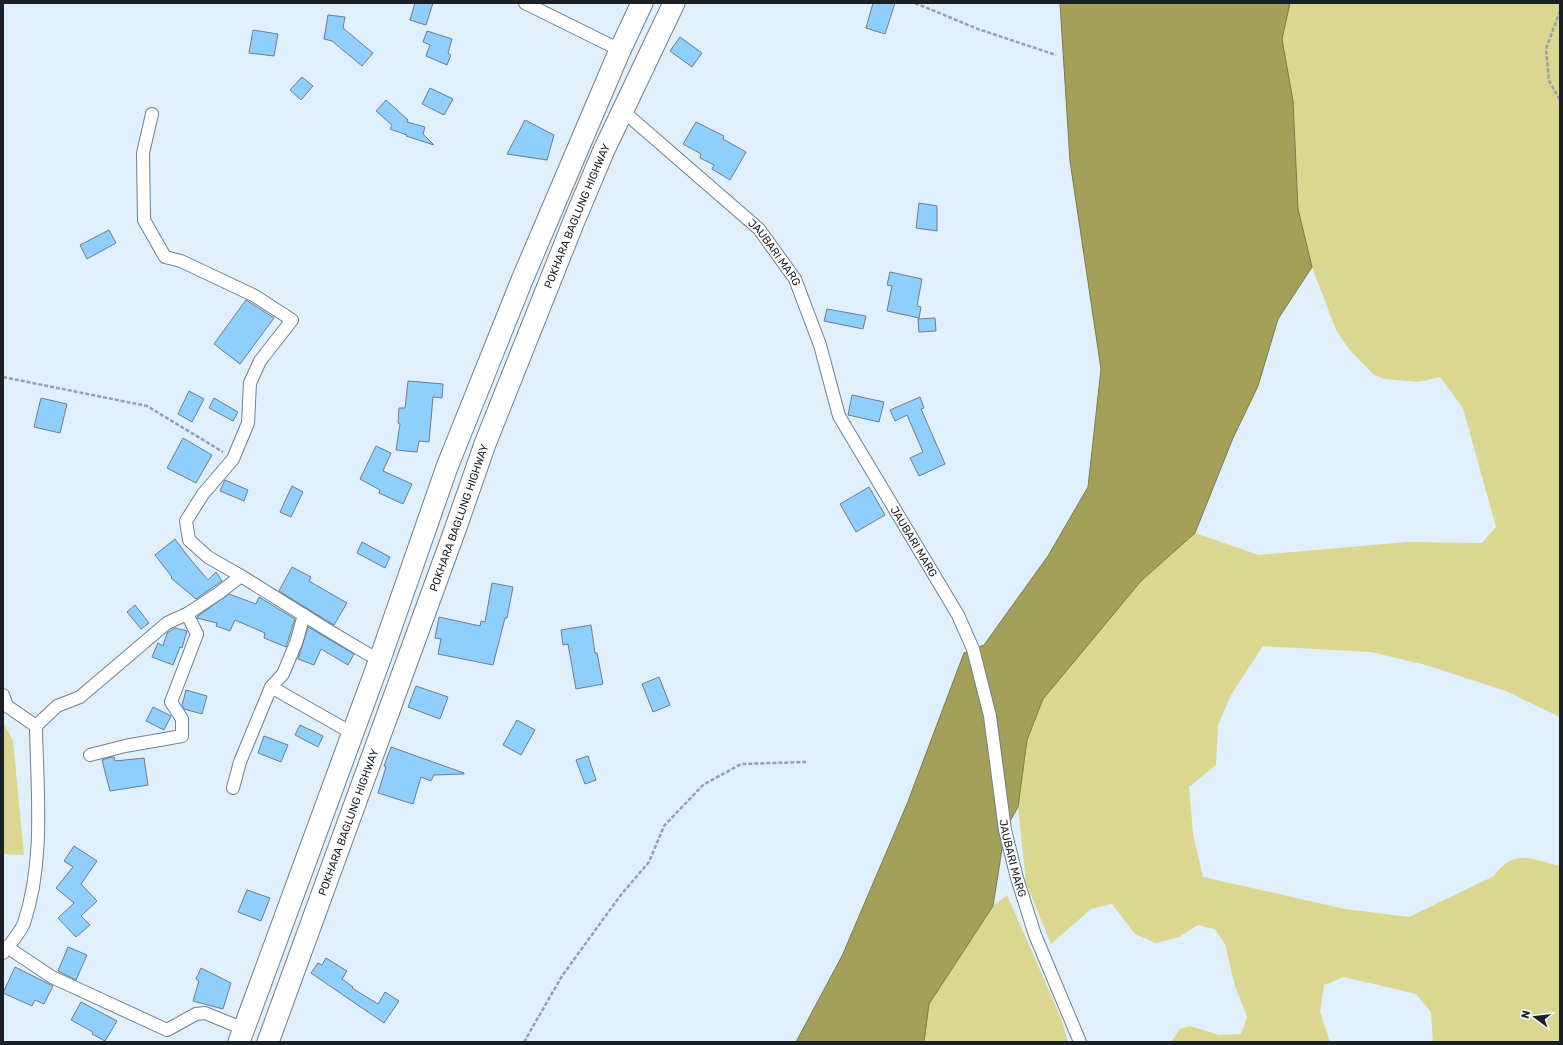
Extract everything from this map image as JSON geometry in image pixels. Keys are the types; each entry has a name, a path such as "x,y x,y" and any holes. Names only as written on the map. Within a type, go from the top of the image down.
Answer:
{"highway":[{"path":"241,1035 380,659 447,467 522,280 620,50 642,3"},
{"name":"POKHARA BAGLUNG HIGHWAY","path":"269,1042 485,444 574,221 623,111 674,3"}],"street":[{"path":"525,3 620,50"},
{"name":"JAUBARI MARG","path":"623,111 759,229 795,279 820,345 839,416 958,615 973,650 990,716 1005,830 1017,878 1035,935 1080,1042"},
{"path":"152,114 143,153 144,220 165,257 181,261 256,296 292,320 260,361 250,384 248,423 234,459 203,494 186,521 189,540 208,557 368,654 380,659"},
{"path":"241,576 219,593 187,614 167,623 80,697 58,706 36,726 38,824 36,864 23,924 5,950 52,976 167,1030 196,1014 205,1013 241,1035"},
{"path":"90,755 125,746 182,736 182,719 171,702 197,634 187,614"},
{"path":"233,788 240,762 271,687 283,674 296,643 304,615"},
{"path":"271,687 352,733"},
{"path":"3,694 7,706 36,726"}],"path":[{"path":"915,3 978,29 1056,55"},
{"path":"1560,11 1546,49 1550,81 1560,100"},
{"path":"3,377 147,406 234,459"},
{"path":"524,1042 562,976 620,896 649,862 664,826 703,785 741,764 806,762"}],"shaded area":[{"path":"1060,3 1290,3 1282,39 1293,101 1298,209 1312,267 1278,319 1258,386 1233,438 1195,533 1141,581 1043,699 1027,740 1018,807 1005,830 993,906 929,1004 924,1042 796,1042 842,956 907,804 964,653 984,645 1048,556 1088,487 1101,369 1070,161"},
{"path":"1290,3 1560,3 1560,717 1506,691 1426,665 1371,652 1263,646 1231,695 1218,725 1216,765 1189,787 1193,834 1203,877 1345,909 1409,917 1494,876 1501,867 1516,859 1532,859 1560,866 1560,1042 1433,1042 1431,1012 1416,994 1344,977 1324,985 1320,1012 1330,1042 1171,1042 1180,1029 1190,1026 1219,1035 1241,1034 1247,1017 1235,986 1225,944 1215,929 1198,925 1179,937 1156,943 1135,934 1112,904 1091,909 1051,944 1026,883 1018,807 1027,740 1043,699 1141,581 1195,533 1259,555 1407,542 1482,543 1496,527 1463,408 1440,377 1418,382 1385,379 1374,375 1349,349 1336,330 1312,267 1298,209 1293,101 1282,39"},
{"path":"3,722 13,741 24,855 3,854"},
{"path":"1007,895 1061,1018 1068,1042 924,1042 929,1004 993,906"}],"building":[{"path":"415,3 433,3 426,25 410,20"},
{"path":"873,3 895,3 885,34 866,28"},
{"path":"328,15 345,17 343,28 373,53 362,66 332,41 324,39"},
{"path":"253,30 278,34 274,56 249,53"},
{"path":"427,31 452,39 448,53 451,55 447,65 426,56 430,45 423,42"},
{"path":"680,37 702,53 692,67 670,51"},
{"path":"302,77 313,86 301,100 290,90"},
{"path":"430,88 453,99 444,115 422,104"},
{"path":"386,100 408,120 407,122 425,127 423,134 434,145 390,129 392,125 376,111"},
{"path":"525,120 554,135 547,160 507,154"},
{"path":"696,122 724,136 723,139 746,152 730,180 712,169 714,165 700,158 701,154 683,144"},
{"path":"919,203 937,206 937,231 916,228"},
{"path":"109,230 116,243 87,259 80,245"},
{"path":"890,272 922,279 917,306 921,307 919,318 887,311 892,286 887,285"},
{"path":"246,300 274,318 240,364 214,344"},
{"path":"827,309 866,316 863,329 824,321"},
{"path":"935,318 936,331 919,332 918,319"},
{"path":"408,381 443,384 442,398 433,397 429,442 419,441 417,452 396,450 400,424 398,423 399,408 405,408"},
{"path":"189,391 204,399 192,422 178,414"},
{"path":"852,395 884,402 879,422 848,415"},
{"path":"920,397 924,408 921,409 945,464 919,476 910,458 923,452 907,415 895,421 890,410"},
{"path":"41,398 67,404 60,433 34,427"},
{"path":"214,398 238,412 233,421 209,408"},
{"path":"183,438 212,455 196,483 167,468"},
{"path":"376,446 391,453 383,471 412,484 403,504 379,493 380,490 360,479"},
{"path":"225,480 248,490 244,501 220,491"},
{"path":"292,486 303,492 291,517 280,512"},
{"path":"869,487 885,515 856,532 840,504"},
{"path":"175,539 208,580 216,572 222,581 196,599 171,578 172,577 155,555"},
{"path":"362,542 390,557 385,568 357,553"},
{"path":"292,567 311,577 309,581 347,603 334,625 279,591"},
{"path":"492,583 513,587 507,618 505,618 493,665 438,654 441,639 435,638 439,617 480,626 481,621 485,622"},
{"path":"229,594 256,604 259,597 295,619 286,647 264,638 265,633 235,620 230,631 216,626 217,623 197,618"},
{"path":"135,605 149,623 141,629 127,612"},
{"path":"591,625 595,653 597,653 603,684 576,689 568,644 563,645 561,630"},
{"path":"308,627 354,654 348,665 321,649 314,665 298,659"},
{"path":"175,628 187,631 182,648 180,647 173,665 152,657 158,643 163,646 167,633"},
{"path":"659,677 670,705 653,712 642,684"},
{"path":"416,686 448,697 440,719 408,707"},
{"path":"186,690 207,696 202,714 184,709 182,705"},
{"path":"153,707 171,716 164,730 146,721"},
{"path":"517,720 535,730 521,755 503,745"},
{"path":"300,725 323,736 318,747 295,735"},
{"path":"264,736 288,745 281,762 258,753"},
{"path":"391,747 464,774 434,775 431,781 421,777 413,804 378,793 386,767 384,766"},
{"path":"588,756 596,780 585,784 576,760"},
{"path":"114,757 115,761 144,758 148,785 110,791 102,760"},
{"path":"74,846 97,861 81,884 97,901 81,916 90,925 76,937 58,918 74,903 56,888 73,867 64,861"},
{"path":"247,890 270,898 261,921 238,912"},
{"path":"68,947 87,955 76,980 58,971"},
{"path":"326,958 347,971 342,979 353,987 352,988 378,1004 385,992 399,1001 384,1023 311,973 318,963 322,965"},
{"path":"15,967 53,986 44,1004 35,1000 32,1006 3,993"},
{"path":"201,968 231,983 223,1009 193,1001 199,981 196,979"},
{"path":"81,1002 117,1021 105,1041 92,1034 93,1032 71,1020"}]}
